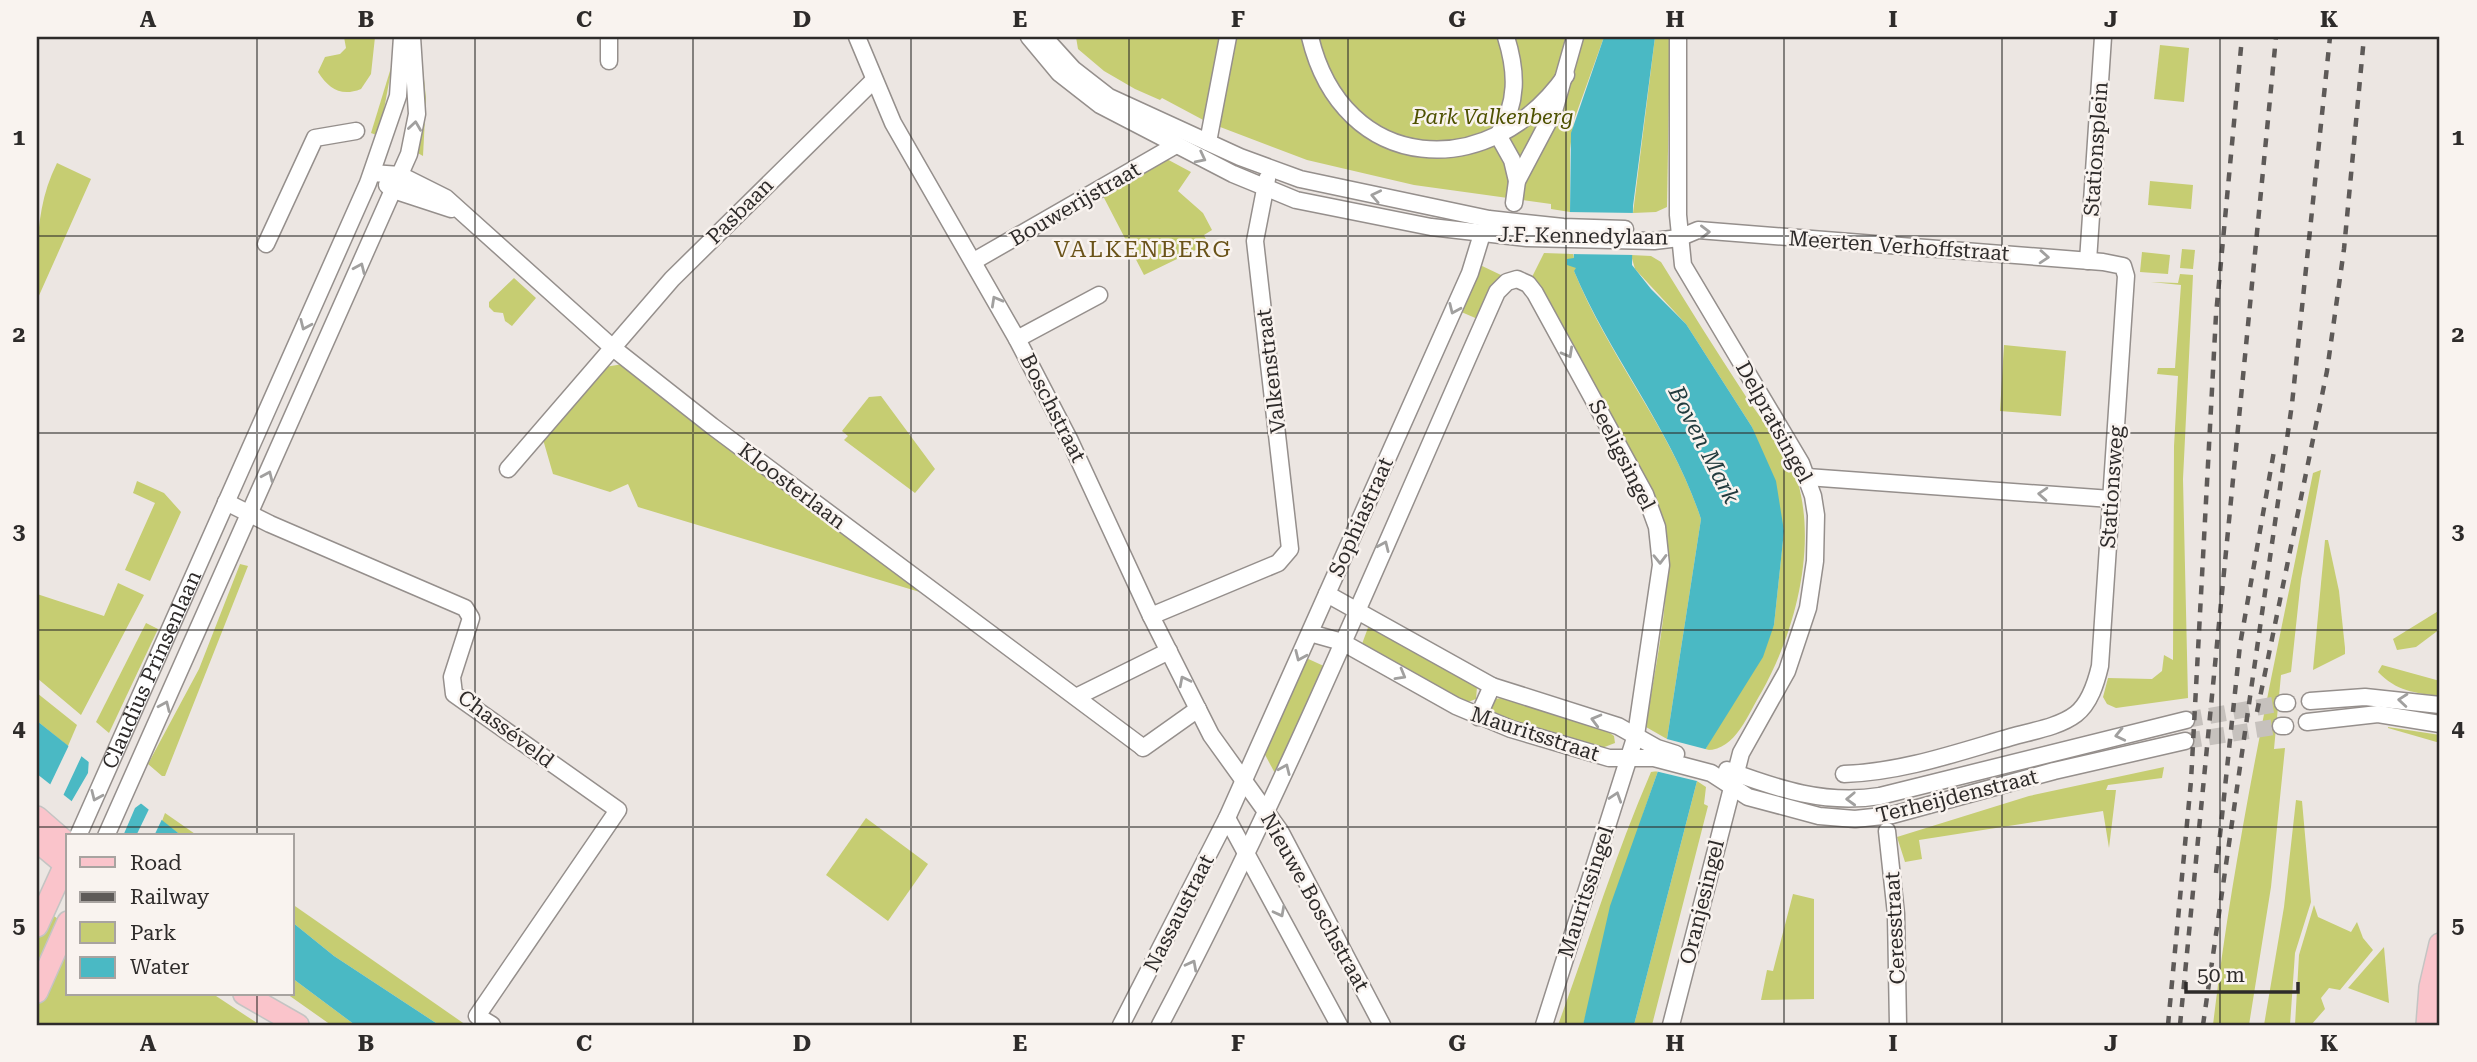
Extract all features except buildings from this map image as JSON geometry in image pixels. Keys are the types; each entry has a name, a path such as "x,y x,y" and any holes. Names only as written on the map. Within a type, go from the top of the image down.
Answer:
{"main road":[{"path":"37,817 66,855"},
{"path":"37,841 66,857"},
{"path":"37,926 66,862"},
{"path":"37,992 66,927"},
{"path":"2427,1025 2430,987 2440,944"},
{"path":"248,996 275,1009"},
{"path":"261,996 298,1025"},
{"path":"2438,1025 2440,1000"}],"street":[{"name":"Claudius Prinsenlaan","path":"82,829 372,173 398,96 402,37"},
{"name":"Claudius Prinsenlaan","path":"107,834 251,514 413,141 417,114 412,37"},
{"path":"609,37 609,61"},
{"name":"Boschstraat","path":"857,37 873,81 910,155 974,261 1088,477 1151,616 1219,750 1244,781"},
{"name":"J.F. Kennedylaan","path":"1029,37 1072,85 1110,111 1264,189 1330,208 1482,234 1563,233 1679,239"},
{"name":"J.F. Kennedylaan","path":"1044,37 1073,69 1100,91 1271,169 1323,185 1563,233"},
{"path":"1209,142 1228,37"},
{"path":"1310,37 1331,90 1352,116 1382,137 1414,150 1446,151 1499,135 1538,108 1566,75"},
{"path":"1499,135 1513,105 1515,91 1506,37"},
{"path":"1517,181 1545,131 1566,75 1575,37"},
{"name":"Delpratsingel","path":"1678,37 1679,239 1689,278 1780,425 1807,477 1813,496 1816,534 1808,608 1787,671 1741,753 1733,780"},
{"name":"Delpratsingel","path":"1680,61 1685,37"},
{"name":"Stationsplein","path":"2095,261 2103,37"},
{"name":"Pasbaan","path":"508,469 672,279 873,81"},
{"path":"266,244 315,138 356,131"},
{"path":"1499,135 1512,160 1517,181 1514,203"},
{"name":"Bouwerijstraat","path":"974,261 1176,145"},
{"name":"Valkenstraat","path":"1151,616 1278,563 1288,553 1291,536 1255,240 1264,189 1271,169"},
{"name":"Kloosterlaan","path":"372,173 400,174 446,198 456,210 613,348 712,426 1142,747 1198,709"},
{"name":"Kloosterlaan","path":"372,173 393,190 456,210"},
{"name":"Meerten Verhoffstraat","path":"1679,239 1698,230 2121,265"},
{"name":"Sophiastraat","path":"1236,799 1470,273 1482,234"},
{"name":"Stationsweg","path":"2083,708 2100,666 2126,276 2121,265"},
{"name":"Sophiastraat","path":"1257,831 1497,292 1507,282 1517,279"},
{"name":"Seeligsingel","path":"1517,279 1528,284 1535,293 1645,494 1656,522 1660,573 1636,736 1628,758"},
{"path":"1017,339 1099,295"},
{"path":"1807,477 2111,499"},
{"path":"226,502 251,514"},
{"name":"Chasséveld","path":"251,514 465,608 471,618 452,677 454,694 618,810 477,1016 492,1025"},
{"name":"Mauritsstraat","path":"1327,594 1492,686 1618,726 1636,736 1656,753 1712,769 1733,780"},
{"name":"Mauritsstraat","path":"1310,633 1342,642 1478,717 1609,758 1656,753"},
{"path":"1076,698 1169,651"},
{"path":"1478,717 1492,686"},
{"path":"2310,701 2365,697 2440,705"},
{"name":"Terheijdenstraat","path":"1844,774 1876,773 1919,764 2054,724 2083,708"},
{"path":"2307,722 2378,715 2440,724"},
{"name":"Terheijdenstraat","path":"1733,780 1816,797 1871,797 2186,720"},
{"name":"Terheijdenstraat","path":"1733,780 1748,797 1804,813 1837,818 1869,818 1920,808 2054,771 2185,741"},
{"name":"Mauritssingel","path":"1544,1025 1628,758"},
{"name":"Oranjesingel","path":"1671,1025 1733,780"},
{"name":"Nieuwe Boschstraat","path":"1244,781 1267,810 1382,1025"},
{"name":"Nassaustraat","path":"1121,1025 1236,799"},
{"name":"Nieuwe Boschstraat","path":"1227,818 1339,1025"},
{"name":"Nassaustraat","path":"1160,1025 1257,831"},
{"name":"Ceresstraat","path":"1886,831 1896,914 1898,1025"}],"green space":[{"path":"344,37 375,37 371,74 361,89 347,92 331,87 318,72 325,57 340,54 346,48"},
{"name":"Park Valkenberg","path":"1076,37 1604,37 1574,120 1570,149 1570,212 1551,209 1551,204 1414,185 1307,160 1207,122 1162,98 1160,100 1135,89 1104,71 1078,49"},
{"path":"1655,37 1670,37 1667,207 1656,212 1633,213"},
{"path":"2160,45 2189,48 2184,102 2154,99"},
{"path":"421,51 426,98 423,156 416,152"},
{"path":"393,61 379,136 371,133"},
{"path":"1163,157 1191,172 1178,191 1203,213 1212,230 1204,235 1208,244 1144,275 1102,194"},
{"path":"57,163 91,179 37,300 41,213"},
{"path":"2150,181 2193,185 2191,209 2148,205"},
{"path":"2182,249 2195,250 2193,269 2180,268"},
{"path":"2142,252 2170,255 2168,274 2140,272"},
{"path":"1544,253 1573,254 1577,270 1574,271 1588,303 1674,455 1701,519 1667,739 1646,727 1666,590 1665,536 1660,514 1532,277"},
{"path":"1631,255 1651,256 1661,262 1788,459 1798,483 1803,509 1803,564 1799,591 1783,645 1773,670 1745,721 1725,745 1715,749 1705,750 1774,625 1784,530 1752,427 1686,324 1635,269"},
{"path":"1480,265 1501,275 1480,320 1459,311"},
{"path":"2180,274 2193,275 2183,479 2188,698 2116,708 2107,704 2103,697 2108,678 2152,679 2162,671 2164,655 2173,660 2174,446 2178,376 2157,374 2158,368 2175,368 2181,285 2151,282 2178,283"},
{"path":"514,278 536,298 512,326 505,321 503,313 494,312 489,307 489,302"},
{"path":"2004,345 2066,351 2061,416 2000,411"},
{"path":"623,364 923,593 638,507 628,484 610,492 553,474 542,436 605,367"},
{"path":"881,396 935,469 915,493 844,440 848,436 842,431 869,397"},
{"path":"2321,470 2301,579 2291,672 2281,675 2274,749 2285,748 2271,887 2249,1025 2213,1025 2257,748 2313,473"},
{"path":"137,481 164,493 181,512 150,581 125,570 155,503 133,493"},
{"path":"2325,540 2328,540 2339,591 2345,654 2313,670"},
{"path":"240,564 248,566 165,776 162,776 148,764 199,669"},
{"path":"118,583 144,595 81,715 37,678 37,594 104,616"},
{"path":"2440,610 2440,629 2416,647 2397,650 2393,639"},
{"path":"146,623 158,629 109,733 96,722"},
{"path":"1369,625 1477,687 1476,699 1468,702 1461,700 1362,644"},
{"path":"1304,657 1326,667 1277,777 1263,751"},
{"path":"2382,665 2440,681 2440,696 2399,687 2378,672"},
{"path":"37,693 77,725 68,746 37,721"},
{"path":"1505,697 1606,730 1614,736 1615,743 1602,748 1498,718 1490,712 1496,699"},
{"path":"2388,728 2440,735 2440,743"},
{"path":"2164,767 2162,778 2108,785 2106,790 2116,790 2109,848 2103,811 1919,840 1922,859 1905,862 1897,837 2029,796"},
{"path":"1658,771 1583,1025 1558,1025 1638,803 1651,772"},
{"path":"1697,781 1706,787 1704,804 1708,806 1652,1025 1634,1025"},
{"path":"2296,800 2302,801 2311,902 2295,953 2290,1025 2264,1025 2284,907"},
{"path":"165,813 195,834 179,834 162,821"},
{"path":"866,818 928,864 888,921 826,875"},
{"path":"1793,894 1814,899 1814,999 1761,1000 1767,970 1773,971"},
{"path":"37,904 66,925 66,996 216,996 260,1025 37,1025"},
{"path":"294,905 466,1025 439,1025 334,956 294,924"},
{"path":"2314,905 2318,917 2351,932 2357,922 2363,938 2373,950 2340,990 2329,988 2321,998 2325,1009 2311,1025 2295,1025 2299,955"},
{"path":"2384,947 2389,1003 2348,988"},
{"path":"294,979 355,1025 331,1025 290,996 294,996"}],"water":[{"name":"Boven Mark","path":"1604,37 1655,37 1633,206 1632,265 1651,289 1686,324 1752,427 1776,481 1784,531 1774,625 1763,657 1705,750 1634,1025 1583,1025 1610,906 1667,739 1701,519 1674,455 1605,334 1574,271 1576,268 1567,265 1567,259 1574,258 1570,212 1571,133"},
{"path":"37,721 179,834 113,834 37,774"},
{"path":"294,924 334,956 439,1025 355,1025 294,979"}],"pier":[{"path":"1567,212 1636,213 1635,255 1569,254"},
{"path":"1663,738 1709,750 1701,782 1655,771"},
{"path":"70,743 83,753 62,798 49,787"},
{"path":"89,758 143,802 135,808 124,834 108,834 70,804 88,773"},
{"path":"150,807 163,817 155,834 137,834"}],"tunnel":[{"path":"2186,720 2283,703"},
{"path":"2185,741 2281,726"}],"railway":[{"path":"2168,1025 2191,781 2216,315 2242,37"},
{"path":"2180,1025 2276,37"},
{"path":"2203,1025 2292,404 2330,37"},
{"path":"2257,712 2327,371 2344,249 2364,37"},
{"path":"2216,873 2240,645 2274,451"}],"district":[{"name":"VALKENBERG","path":"1143,249"}]}
